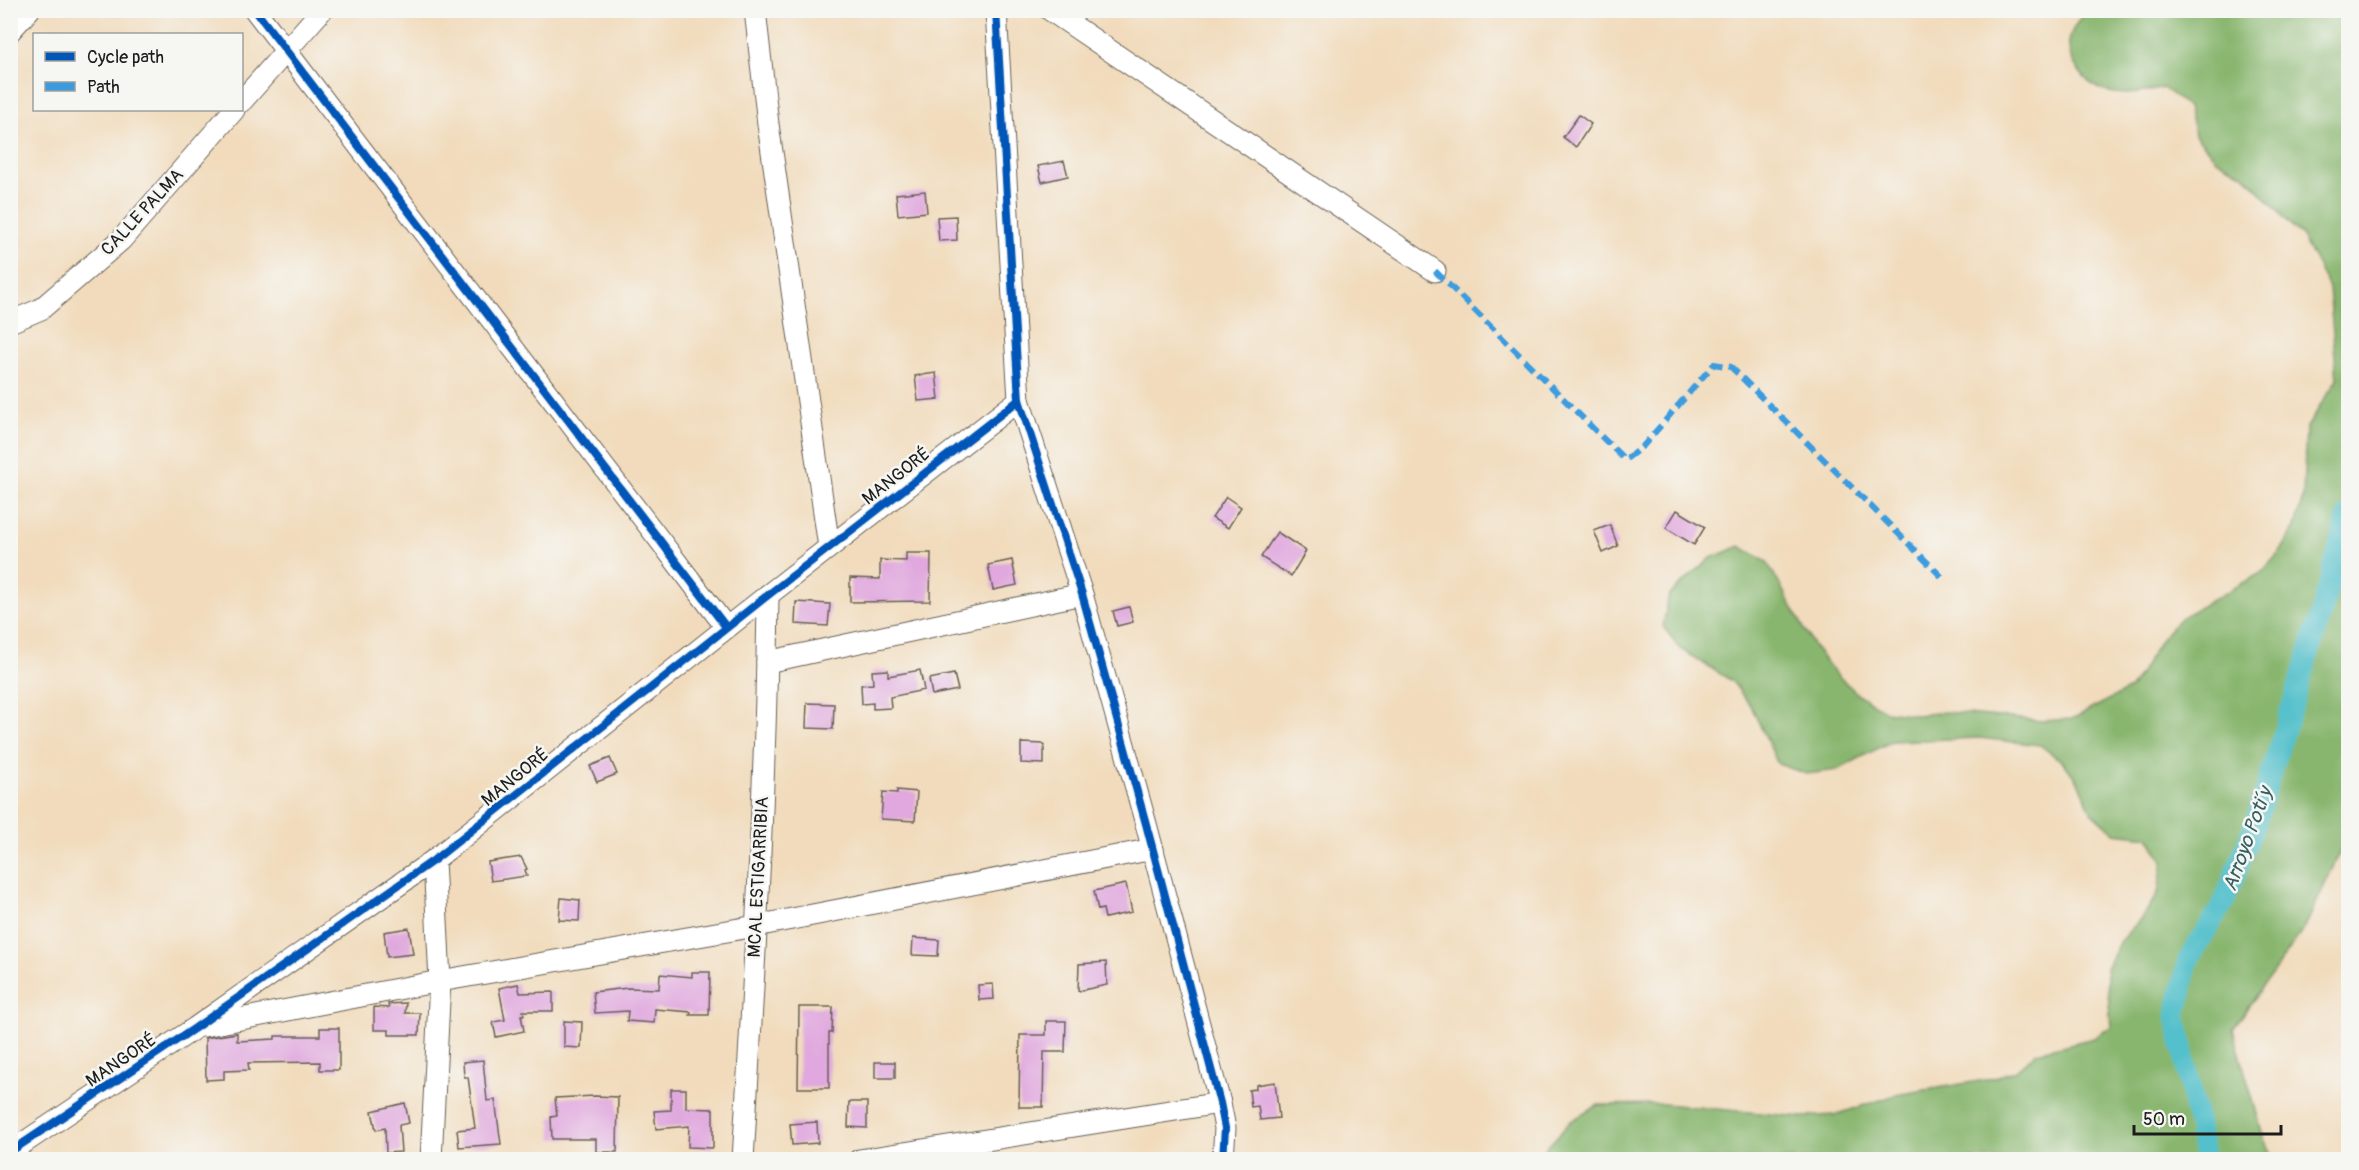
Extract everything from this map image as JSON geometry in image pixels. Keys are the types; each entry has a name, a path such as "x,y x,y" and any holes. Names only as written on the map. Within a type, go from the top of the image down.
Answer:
{"street":[{"path":"10,31 29,10"},
{"path":"255,10 726,627"},
{"path":"243,100 322,10"},
{"path":"755,10 768,124 829,547"},
{"path":"996,10 1019,400 1082,594 1153,849 1220,1103 1225,1128 1223,1160"},
{"path":"1050,10 1435,272"},
{"name":"CALLE PALMA","path":"10,322 41,309 121,240 233,111"},
{"name":"MANGORÉ","path":"10,1152 31,1149 195,1028 434,860 726,627 1019,400"},
{"path":"767,662 1082,594"},
{"name":"MCAL ESTIGARRIBIA","path":"743,1160 756,926 768,595"},
{"path":"195,1028 441,981 756,926 1153,849"},
{"path":"431,1160 441,981 434,860"},
{"path":"859,1160 1220,1103"}],"green space":[{"path":"2088,11 2348,11 2348,835 2305,927 2233,1029 2264,1139 2273,1159 1536,1159 1571,1121 1598,1105 1664,1104 1802,1117 1835,1115 1896,1095 1985,1080 2015,1071 2037,1052 2094,1038 2111,1027 2106,968 2120,941 2141,919 2158,894 2163,861 2149,837 2115,833 2091,811 2080,784 2064,763 2040,745 1980,738 1892,741 1837,770 1806,774 1778,764 1752,708 1732,681 1680,649 1663,626 1669,595 1711,558 1740,546 1767,562 1815,648 1835,673 1859,695 1885,711 1917,715 1945,712 2042,721 2072,719 2130,689 2161,639 2180,618 2261,573 2281,551 2295,528 2303,497 2306,429 2337,379 2329,288 2302,237 2245,175 2216,159 2195,135 2188,107 2163,88 2140,93 2117,93 2102,90 2084,77 2074,64 2069,42 2076,25"}],"building":[{"path":"1579,115 1591,124 1576,147 1563,137"},
{"path":"1064,161 1068,176 1042,182 1038,166"},
{"path":"925,191 927,212 898,215 896,194"},
{"path":"956,216 957,240 939,241 937,217"},
{"path":"936,373 939,399 918,401 915,376"},
{"path":"1226,497 1241,507 1228,528 1212,518"},
{"path":"1677,510 1705,527 1694,545 1666,528"},
{"path":"1610,525 1618,546 1603,553 1594,531"},
{"path":"1277,532 1306,551 1291,576 1261,557"},
{"path":"906,553 931,553 930,601 850,602 850,578 880,579 880,560 906,561"},
{"path":"1012,560 1017,585 993,590 988,565"},
{"path":"796,602 830,604 828,626 795,624"},
{"path":"1129,607 1133,622 1117,626 1113,611"},
{"path":"888,670 888,676 920,670 924,690 890,697 891,708 873,709 873,703 862,704 861,685 873,684 872,671"},
{"path":"954,674 958,690 932,695 929,679"},
{"path":"807,703 834,704 833,729 806,728"},
{"path":"1021,743 1044,744 1044,764 1021,763"},
{"path":"610,758 617,774 597,782 590,766"},
{"path":"897,790 917,792 915,821 881,819 883,792 897,793"},
{"path":"521,857 527,869 525,870 527,876 491,881 488,862"},
{"path":"1126,884 1132,912 1105,918 1103,909 1098,910 1094,891"},
{"path":"561,898 580,900 579,921 559,920"},
{"path":"409,928 413,954 387,957 384,932"},
{"path":"913,938 939,940 938,956 912,955"},
{"path":"1106,962 1107,985 1078,991 1079,964"},
{"path":"692,972 710,972 709,1015 690,1015 691,1012 655,1009 654,1023 627,1021 628,1011 595,1013 593,992 628,988 659,989 660,974 692,977"},
{"path":"518,984 520,993 553,992 553,1011 523,1011 524,1015 521,1015 524,1031 496,1037 493,1022 505,1020 499,988"},
{"path":"993,984 994,999 979,1000 978,985"},
{"path":"406,1003 405,1013 420,1013 419,1035 389,1035 389,1030 374,1030 374,1007 389,1008 388,1004"},
{"path":"799,1007 833,1007 832,1033 829,1033 829,1088 798,1088"},
{"path":"564,1021 582,1022 581,1048 564,1047"},
{"path":"1046,1021 1066,1021 1065,1052 1044,1052 1043,1107 1019,1107 1020,1035 1046,1035"},
{"path":"320,1028 339,1028 339,1070 320,1070 320,1062 248,1063 249,1070 224,1071 224,1079 206,1080 205,1038 237,1033 237,1041 275,1039 275,1036 320,1036"},
{"path":"483,1060 487,1101 495,1100 501,1144 459,1147 457,1130 475,1128 468,1077 464,1077 463,1062"},
{"path":"875,1062 895,1062 895,1078 875,1078"},
{"path":"1275,1082 1279,1118 1260,1120 1258,1106 1251,1107 1249,1090 1256,1089 1256,1085"},
{"path":"671,1089 686,1089 686,1108 713,1109 713,1148 688,1147 689,1126 656,1129 654,1111 671,1110"},
{"path":"618,1097 617,1152 596,1152 596,1139 552,1139 551,1117 557,1116 555,1098"},
{"path":"849,1102 867,1102 867,1128 848,1127"},
{"path":"405,1103 409,1123 399,1125 401,1152 386,1153 385,1128 376,1130 372,1111"},
{"path":"817,1122 818,1143 792,1145 790,1124"}],"waterway":[{"name":"Arroyo Poti´y","path":"2205,1160 2176,1016 2188,960 2224,902 2257,818 2321,614 2348,515"}],"marked path":[{"path":"1435,271 1625,460 1644,445 1714,364 1731,367 1944,579"}],"cycle path":[{"path":"255,10 726,627"},
{"path":"996,10 1019,400 1082,594 1146,824 1220,1103 1225,1128 1223,1160"},
{"path":"10,1152 195,1028 434,860 768,595 1019,400"}]}
